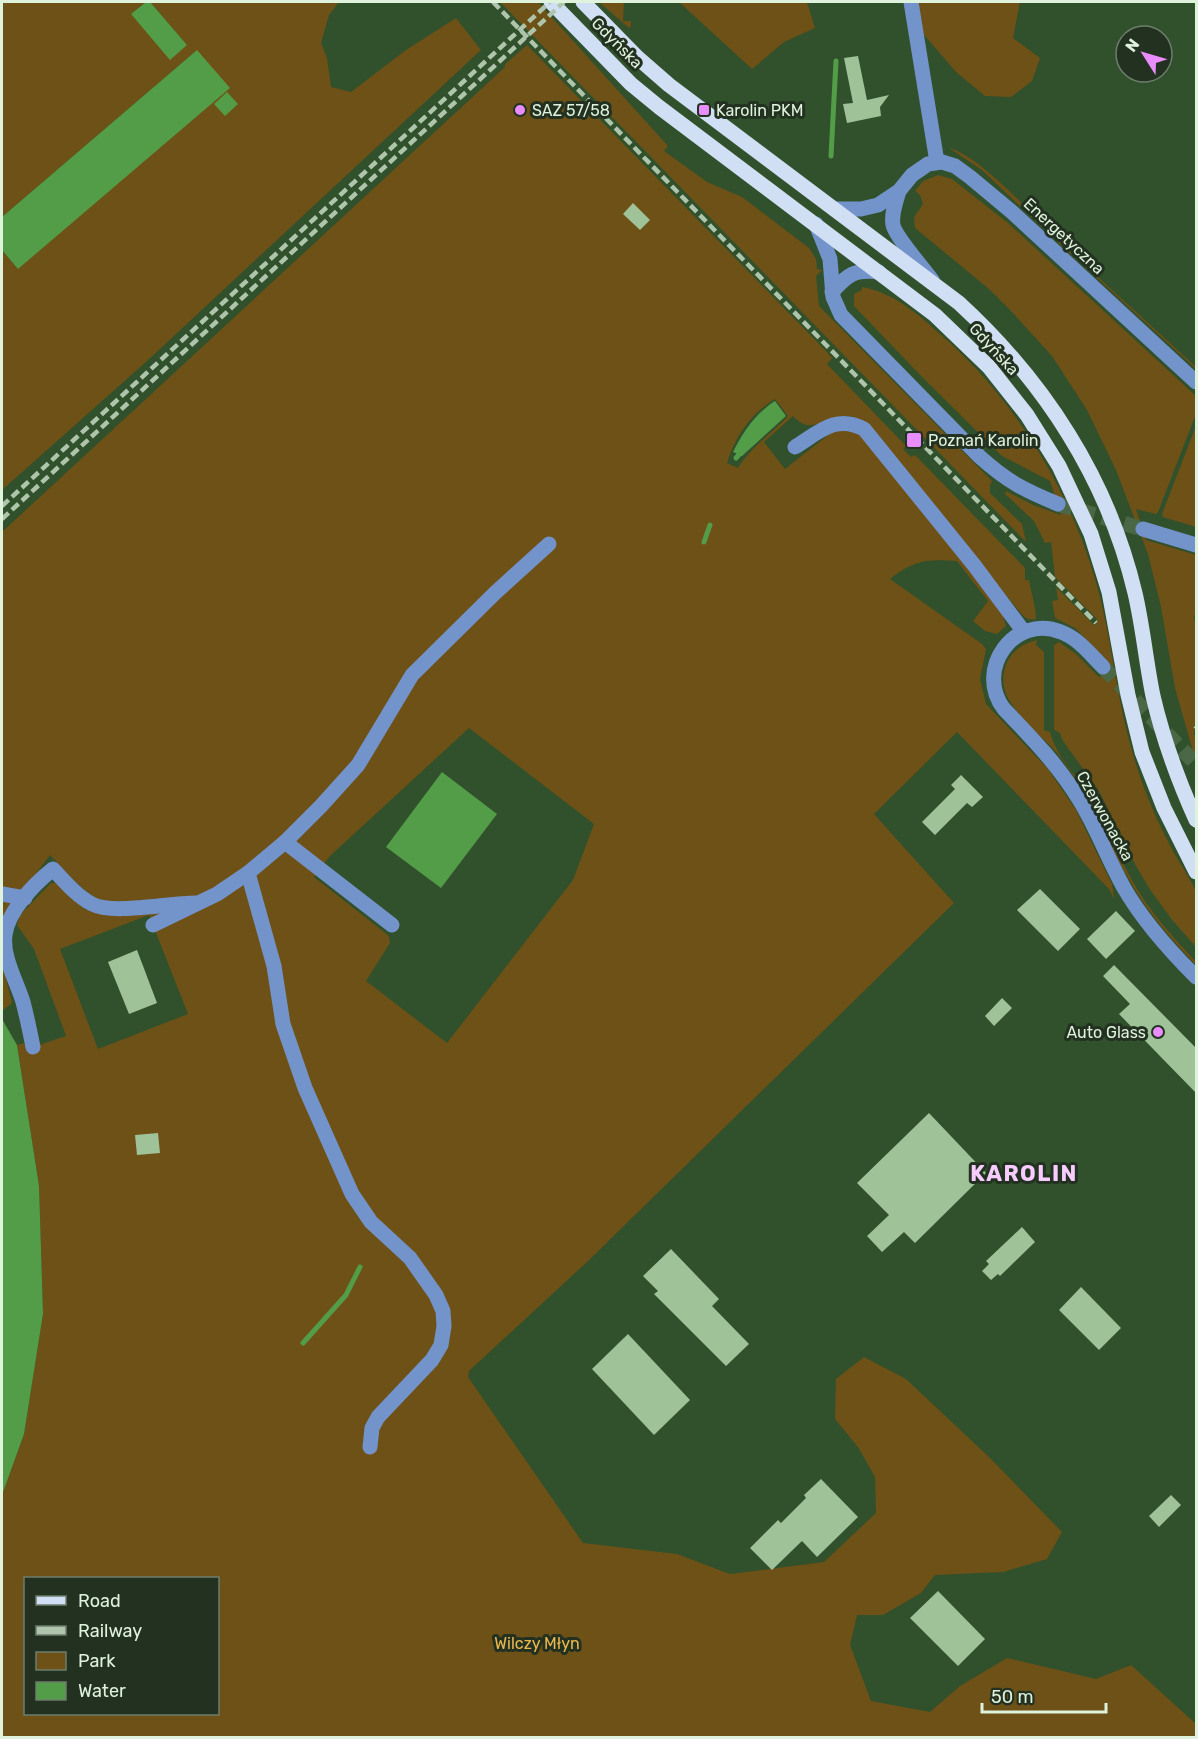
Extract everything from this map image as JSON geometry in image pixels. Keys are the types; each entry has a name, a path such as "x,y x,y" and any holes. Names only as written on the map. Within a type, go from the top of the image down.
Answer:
{"main road":[{"name":"Gdyńska","path":"551,2 631,84 659,107 941,320 989,368 1022,409 1059,466 1085,520 1105,576 1116,620 1128,695 1142,752 1161,801 1197,872"},
{"name":"Gdyńska","path":"583,2 638,58 669,85 934,283 987,329 1026,373 1060,418 1095,482 1120,542 1135,591 1153,696 1184,794 1197,820"}],"street":[{"path":"835,209 870,208 898,191 921,168 937,162 911,2"},
{"name":"Energetyczna","path":"937,162 946,162 955,166 989,192 1197,382"},
{"path":"898,191 892,216 894,229 934,283"},
{"path":"816,224 830,259 833,301 841,315 1002,477 1018,487 1058,504"},
{"path":"832,292 845,277 851,274 879,272"},
{"path":"795,447 832,424 853,423 864,429 974,565 1024,632 1041,628 1062,632 1074,639 1103,667"},
{"path":"1143,529 1197,545"},
{"path":"153,925 217,894 248,873 285,842 358,765 412,675 495,593 549,544"},
{"name":"Czerwonacka","path":"1024,632 1005,645 997,659 993,678 999,703 1046,753 1061,773 1084,808 1131,899 1155,932 1197,977"},
{"path":"285,842 392,925"},
{"path":"33,1047 23,1002 7,954 5,936 11,917 25,898 53,869 74,892 93,905 114,910 174,903 195,903"},
{"path":"248,873 274,966 283,1024 306,1088 348,1183 370,1222 410,1258 436,1295 443,1311 444,1326 441,1345 432,1360 378,1417 372,1428 370,1447"},
{"path":"2,894 25,898"}],"green space":[{"path":"2,2 146,2 131,14 187,45 150,2 339,2 329,15 321,43 327,58 331,87 351,92 406,50 456,18 481,50 147,361 2,490 2,250 18,269 197,50 2,217"},
{"path":"500,2 538,2 668,146 664,151 707,182 742,197 809,248 816,259 817,269 822,270 816,276 819,306 992,481 990,493 1022,524 1026,542"},
{"path":"599,2 624,2 623,21 631,21 631,26 629,28"},
{"path":"679,2 807,2 815,28 784,42 752,69"},
{"path":"914,2 1020,2 1013,38 1040,58 1032,81 1011,97 985,96 956,72 920,30"},
{"name":"Wilczy Młyn","path":"527,45 825,350 832,358 827,364 906,446 903,449 911,457 915,455 1025,568 1025,580 1029,580 1036,619 1028,619 1020,612 863,421 841,416 809,425 793,416 764,442 785,469 832,432 847,428 865,436 1002,612 1006,626 997,634 985,631 973,621 988,601 957,561 938,560 914,564 890,579 986,649 980,679 986,704 1048,769 1076,810 1112,884 1114,899 1109,889 957,732 874,814 954,903 588,1261 469,1371 468,1377 583,1543 677,1554 730,1574 824,1562 876,1513 875,1477 858,1447 835,1419 836,1379 864,1357 906,1379 990,1458 1062,1532 1047,1559 1003,1572 935,1575 921,1593 883,1615 857,1615 850,1645 871,1701 930,1712 960,1686 1007,1658 1096,1679 1131,1665 1196,1724 1196,1737 2,1737 2,1495 24,1434 43,1314 39,1186 17,1045 24,1043 27,1049 66,1036 34,949 17,925 20,915 51,883 58,883 84,909 108,915 113,905 94,897 71,878 50,855 2,919 2,532","holes":["775,399 788,416 755,447 738,468 727,463 745,427 758,412","469,728 594,824 573,880 447,1043 366,981 390,943 389,936 314,877 330,856","149,915 188,1014 98,1049 60,949"]},
{"path":"949,148 962,153 992,175 1196,369 982,170"},
{"path":"938,175 952,179 1008,223 1196,396 1196,414 1158,512 1156,514 1136,509 1146,540 1196,555 1196,614 1194,616 1196,718 1194,734 1196,762 1175,688 1161,607 1148,554 1116,470 1087,410 1052,356 989,289 915,228 914,217 923,204 920,195 915,191 923,181"},
{"path":"862,287 887,295 909,308 975,368 1000,396 1022,427 1060,491 1076,526 1100,597 1124,720 1139,772 1161,828 1196,892 1196,947 1151,891 1099,791 1063,741 1060,733 1054,730 1054,645 1059,642 1076,654 1100,678 1105,658 1075,628 1055,618 1052,601 1058,600 1056,587 1095,626 1097,619 1055,577 1051,542 1045,543 1034,521 1005,494 1006,491 1033,505 1061,515 1050,481 1002,456 923,378 854,306 854,294 862,290"},
{"path":"1196,426 1196,527 1163,517 1162,514"},
{"path":"1037,640 1036,645 1044,652 1044,730 1050,732 1062,757 1089,795 1127,871 1147,904 1196,962 1196,965 1145,905 1069,769 1008,699 1003,682 1009,658 1021,647"},
{"path":"2,949 3,966 12,1003 2,1011"}],"water":[{"path":"146,2 150,2 187,45 170,60 131,14"},
{"path":"197,50 230,88 18,269 2,250 2,217"},
{"path":"227,92 238,104 225,116 214,104"},
{"path":"775,401 786,416 742,456 733,452 750,424"},
{"path":"442,772 497,814 441,888 386,847"},
{"path":"2,1019 17,1045 39,1186 43,1314 24,1434 2,1495"}],"building":[{"path":"858,56 867,100 889,95 880,107 881,116 847,123 843,104 853,103 844,58"},
{"path":"633,203 650,220 640,230 623,214"},
{"path":"961,775 983,797 972,807 967,803 935,835 922,822 955,789 951,785"},
{"path":"1040,889 1080,929 1058,951 1017,910"},
{"path":"1116,911 1135,931 1106,959 1087,939"},
{"path":"137,950 157,1003 129,1014 108,962"},
{"name":"Auto Glass","path":"1114,965 1197,1049 1197,1094 1119,1014 1130,1004 1103,976"},
{"path":"1002,998 1012,1008 994,1026 985,1016"},
{"path":"929,1113 986,1173 915,1243 904,1232 882,1252 867,1236 889,1215 857,1183"},
{"path":"158,1133 160,1153 137,1155 135,1135"},
{"path":"1022,1227 1035,1242 1000,1276 998,1274 991,1280 982,1271 989,1264 986,1261"},
{"path":"671,1249 719,1299 712,1306 749,1344 726,1366 654,1294 658,1291 643,1276"},
{"path":"1081,1287 1121,1328 1099,1350 1059,1310"},
{"path":"628,1334 690,1400 654,1435 592,1369"},
{"path":"821,1479 858,1517 817,1557 802,1541 772,1570 750,1548 778,1520 781,1523 806,1498 804,1495"},
{"path":"1171,1495 1181,1505 1159,1527 1149,1516"},
{"path":"938,1591 985,1639 958,1666 910,1618"}],"waterway":[{"path":"831,156 836,61"},
{"path":"736,458 743,450"},
{"path":"704,542 710,525"},
{"path":"303,1343 346,1295 360,1267"}],"tunnel":[{"path":"1058,504 1143,529"},
{"path":"1103,667 1196,764"}],"railway":[{"path":"493,2 1096,623"},
{"path":"2,506 550,2"},
{"path":"2,519 564,2"}],"place":[{"name":"SAZ 57/58","path":"520,110"},
{"name":"Karolin PKM","path":"704,110"},
{"name":"Poznań Karolin","path":"914,440"},
{"name":"Auto Glass","path":"1158,1032"}],"district":[{"name":"KAROLIN","path":"1024,1173"}]}
